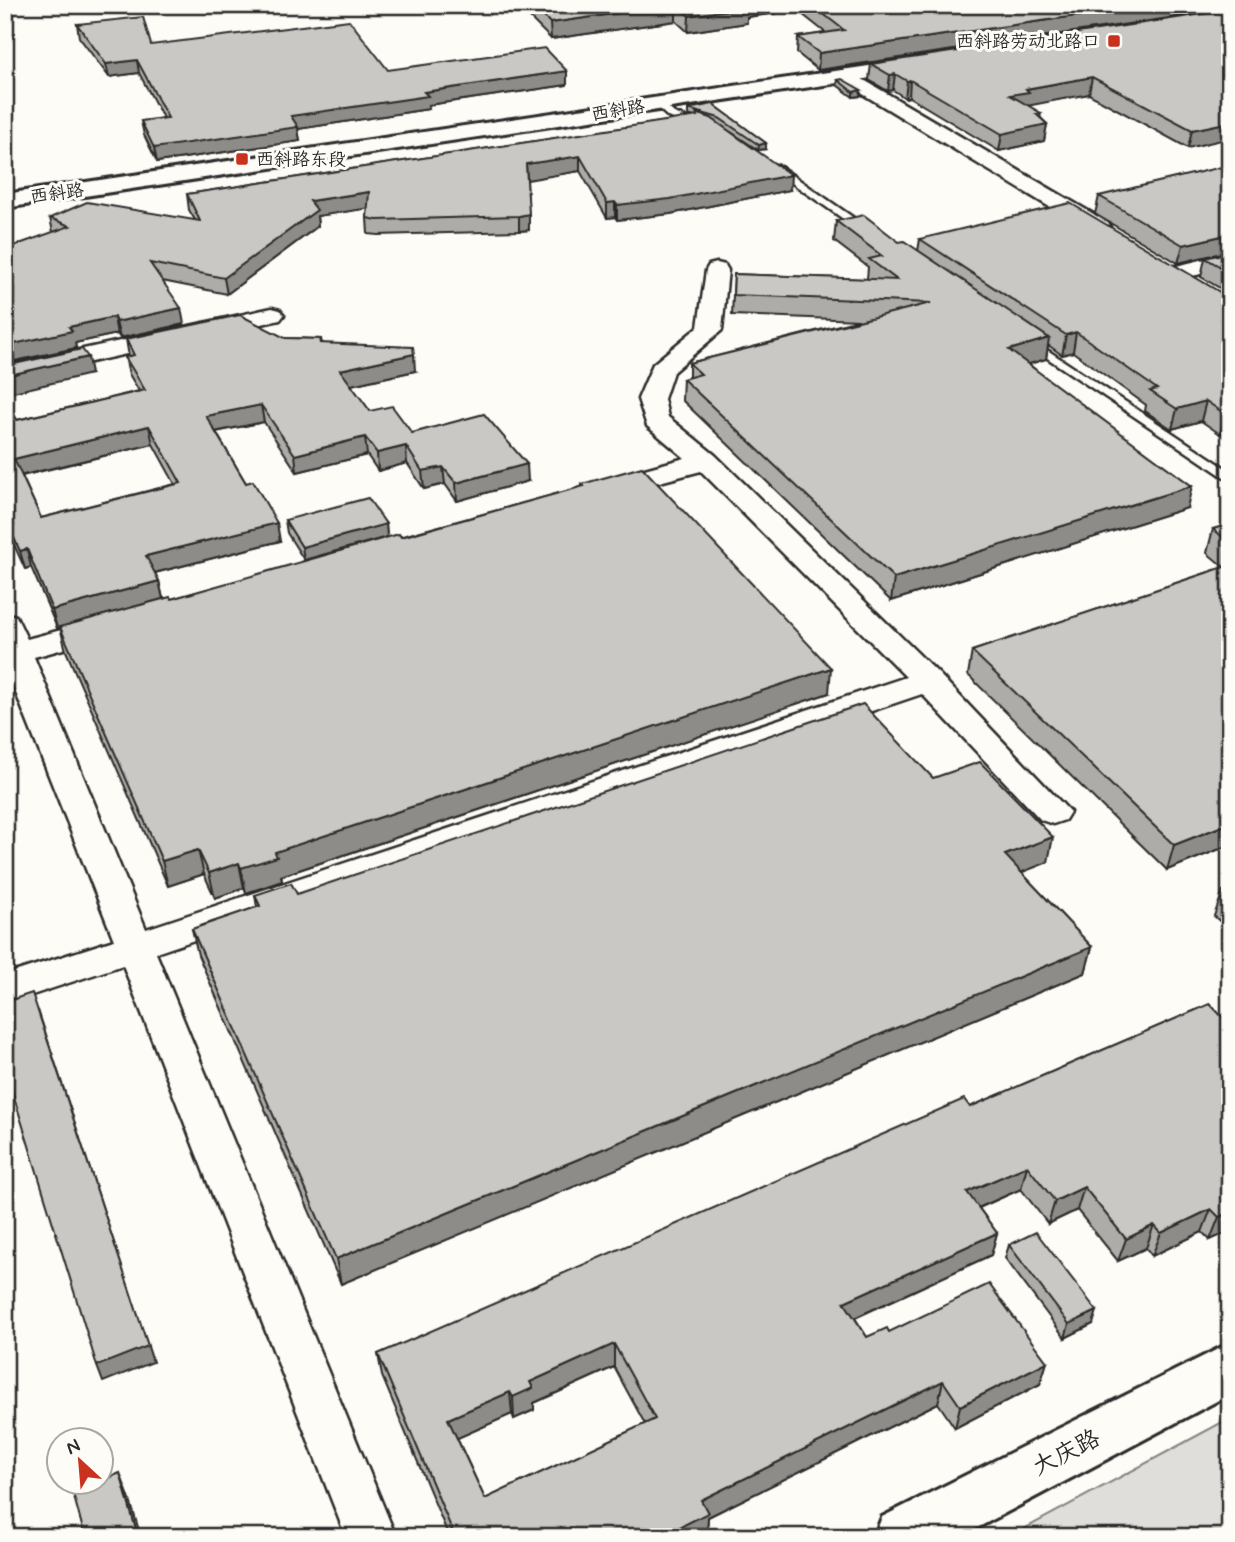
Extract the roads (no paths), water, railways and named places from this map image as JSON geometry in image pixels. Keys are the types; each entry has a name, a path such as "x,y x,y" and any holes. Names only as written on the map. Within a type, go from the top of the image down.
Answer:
{"street":[{"name":"西斜路","path":"5,201 940,61"},
{"path":"845,75 1117,238"},
{"path":"1152,259 1198,286"},
{"path":"1176,273 1230,260"},
{"path":"717,270 710,330 663,369 651,399 656,420 706,461 928,681 1053,812"},
{"path":"5,374 272,315"},
{"path":"587,494 706,461"},
{"path":"136,619 9,643 135,947 371,1537"},
{"path":"5,990 928,681"},
{"name":"大庆路","path":"902,1537 1230,1367"}],"lane":[{"path":"660,104 671,115 715,128"},
{"path":"768,163 880,239"},
{"path":"1015,331 1230,477"}],"place":[{"name":"西斜路劳动北路口","path":"1114,41"},
{"name":"西斜路东段","path":"242,159"}]}
